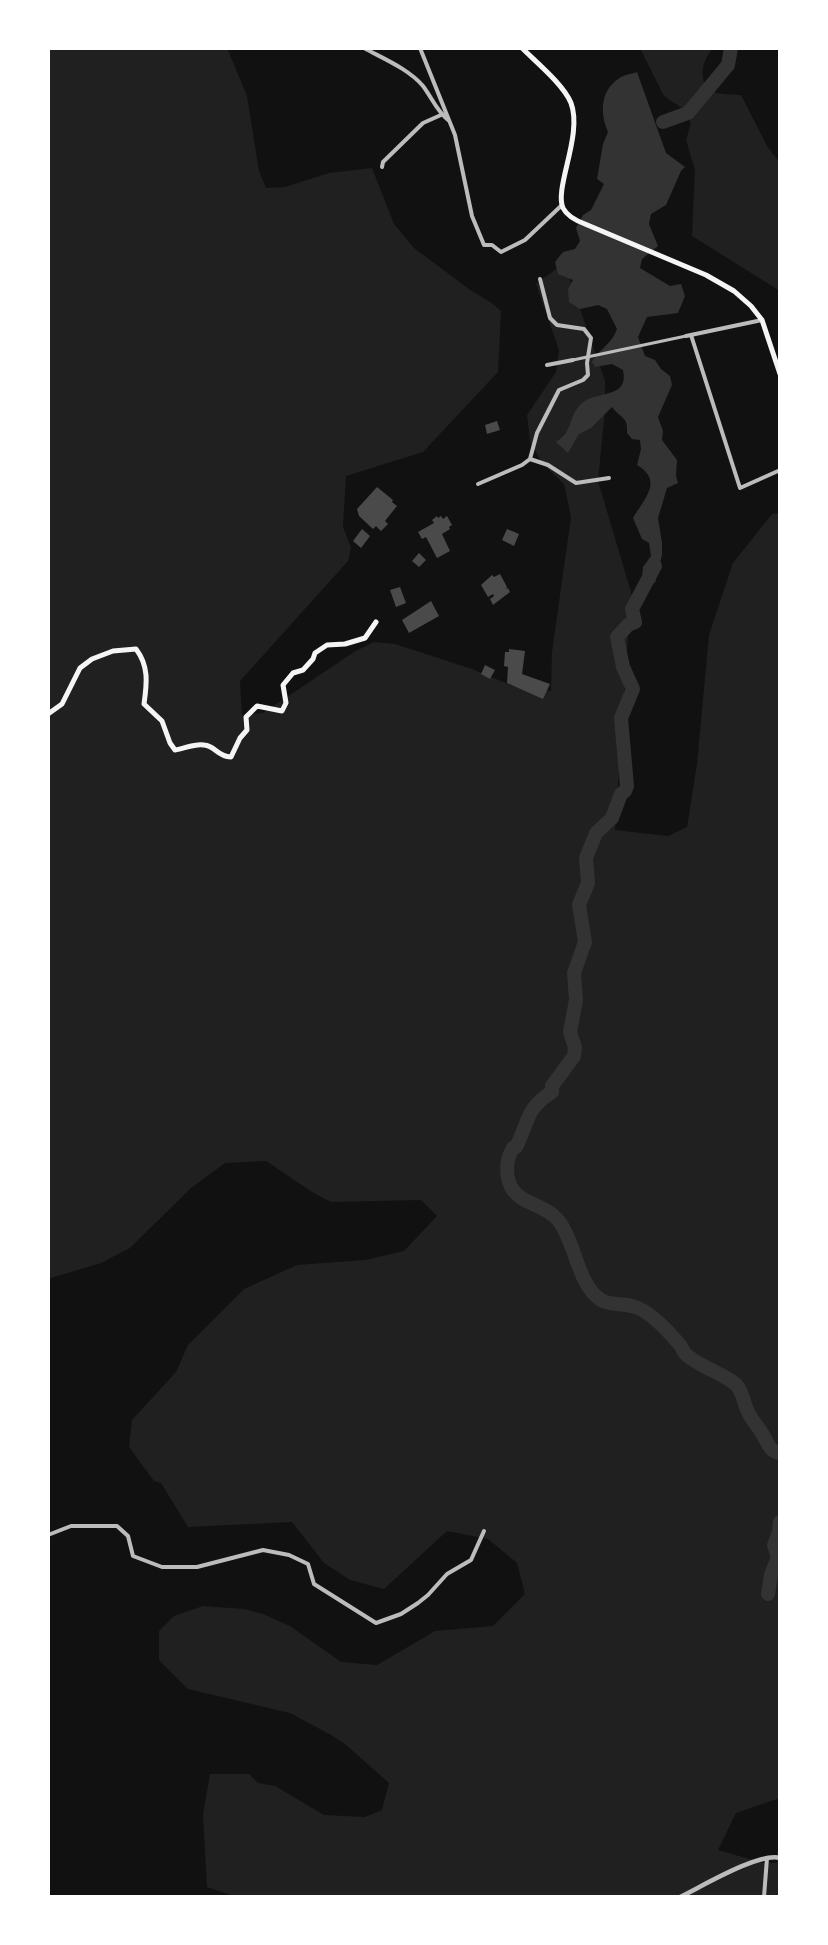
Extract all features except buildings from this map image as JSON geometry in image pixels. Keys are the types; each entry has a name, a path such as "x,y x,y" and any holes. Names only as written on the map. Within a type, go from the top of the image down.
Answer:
{"main road":[{"path":"522,48 561,89 570,102 574,131 562,196 562,206 569,215 580,222 727,286 746,301 762,320 780,374"},
{"path":"48,714 62,704 80,668 86,663 113,651 136,649 146,667 147,683 144,704 162,721 175,750 203,744 211,747 221,756 231,757 240,738 247,730 246,717 257,706 282,711 286,703 284,685 292,673 303,670 313,660 315,653 327,645 345,644 365,638 376,622"}],"street":[{"path":"363,48 406,72 422,85 441,115 449,121"},
{"path":"420,48 454,135 472,216 484,245 492,245 501,252 525,240 562,206"},
{"path":"381,167 383,162 423,123 441,115"},
{"path":"478,484 522,465 530,459 537,433 559,390 583,380 588,375 587,363 591,338 584,329 557,326 550,318 540,279"},
{"path":"547,365 762,320"},
{"path":"691,335 740,488 780,472"},
{"path":"530,459 548,465 576,483 609,478"},
{"path":"48,1535 71,1526 117,1526 128,1536 133,1556 162,1567 202,1567 263,1550 289,1555 308,1564 314,1584 376,1623 401,1614 418,1603 428,1596 447,1574 471,1560 484,1531"},
{"path":"680,1897 742,1866 773,1856 780,1858"},
{"path":"764,1897 767,1858"}],"shaded area":[{"path":"48,48 227,48 247,96 259,171 266,188 285,187 329,173 372,168 394,224 414,248 501,311 498,372 423,452 346,476 343,527 351,548 348,561 240,681 242,715 263,713 354,652 374,642 395,644 472,669 513,686 551,691 552,652 571,517 564,484 542,463 530,441 527,415 556,372 559,350 536,284 564,263 605,381 605,410 598,481 631,592 615,830 668,836 687,827 697,764 709,635 733,563 772,514 780,513 780,1798 736,1813 718,1850 763,1863 777,1863 777,1850 780,1851 780,1897 236,1897 207,1887 203,1815 210,1774 249,1774 258,1783 275,1786 324,1815 365,1817 382,1810 389,1783 345,1744 290,1713 188,1689 159,1660 159,1631 174,1616 203,1606 244,1609 263,1614 290,1626 341,1662 377,1665 435,1631 493,1626 525,1594 517,1563 488,1539 447,1531 384,1589 350,1580 324,1563 292,1522 188,1527 161,1483 154,1481 129,1447 132,1420 176,1372 188,1345 244,1289 297,1265 365,1260 404,1251 437,1216 421,1200 331,1202 266,1161 225,1163 191,1188 130,1248 101,1263 48,1279"},
{"path":"640,48 713,48 704,64 704,82 712,91 741,95 767,146 780,163 780,291 692,236 695,170 686,140 691,123 685,110 664,96"},
{"path":"637,72 666,153 685,167 666,205 651,214 649,224 658,246 642,259 640,268 670,286 681,284 685,296 678,313 647,317 638,337 645,356 655,360 670,376 672,385 658,417 663,431 662,440 677,460 678,483 667,488 658,518 662,555 655,583 642,579 643,567 651,556 649,543 642,539 633,518 646,497 650,484 645,471 637,465 641,449 640,440 632,439 627,433 625,421 612,407 591,428 579,434 568,453 556,442 566,433 579,406 591,398 618,389 624,379 623,370 612,364 595,367 592,362 612,339 617,329 607,309 598,305 580,309 569,302 568,289 573,280 558,274 555,262 563,252 575,249 580,241 576,228 583,215 591,210 604,184 597,179 603,144 608,132 603,110 605,96 618,79"}],"waterway":[{"path":"663,122 688,113 728,65 731,48"},
{"path":"655,566 632,609 635,622 628,625 617,637 623,667 633,689 621,718 627,786 621,794 612,818 596,833 586,858 588,883 579,905 585,942 574,973 576,1000 570,1032 575,1047 574,1056 552,1086 552,1092 532,1110 516,1147 513,1148 509,1157 508,1177 515,1193 558,1220 593,1293 605,1302 632,1306 644,1311 668,1331 687,1355 734,1383 740,1390 750,1415 769,1447 780,1453"},
{"path":"768,1594 771,1575 778,1557 774,1545 780,1522"}]}
